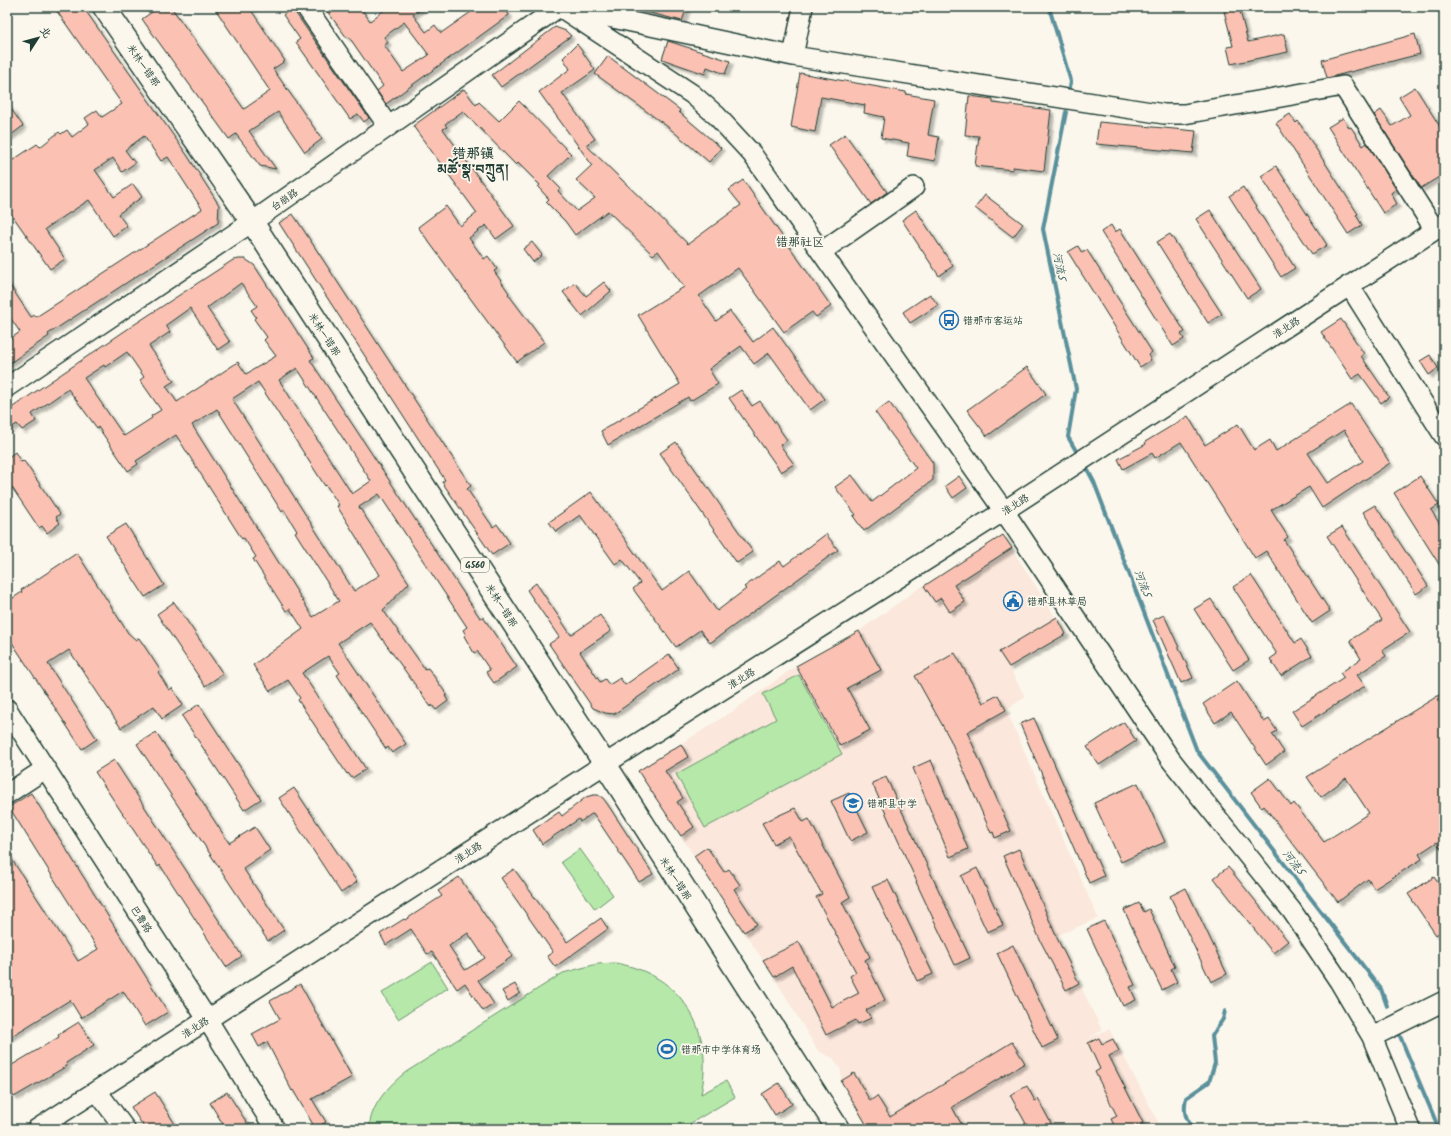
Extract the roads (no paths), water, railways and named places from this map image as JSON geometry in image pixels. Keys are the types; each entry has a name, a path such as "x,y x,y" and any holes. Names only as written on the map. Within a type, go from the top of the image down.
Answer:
{"highway":[{"name":"米林—错那","path":"104,7 252,222 605,764 838,1129"}],"street":[{"path":"306,7 388,126"},
{"name":"台崩路","path":"7,388 252,222 560,7"},
{"path":"560,7 793,56 1164,114 1184,114 1343,86 1439,227"},
{"path":"560,7 692,94 716,115 752,154 1004,511 1171,760 1292,911 1372,1036 1410,1129"},
{"path":"793,56 803,7"},
{"path":"821,252 914,187"},
{"name":"淮北路","path":"37,1129 605,764 1004,511 1439,227"},
{"path":"1349,285 1444,436"},
{"name":"巴鲁路","path":"7,709 207,1019 276,1129"},
{"path":"7,794 45,768"},
{"path":"1372,1036 1444,1001"},
{"path":"97,1091 125,1129"}],"waterway":[{"name":"河流5","path":"1049,7 1071,82 1070,87"},
{"name":"河流5","path":"1066,112 1043,229 1076,389 1068,437 1079,456"},
{"name":"河流5","path":"1085,465 1094,482 1197,751 1381,989 1387,1006"},
{"path":"1195,1129 1187,1119 1185,1107 1186,1098 1209,1082 1215,1063 1212,1036 1223,1019 1225,1011"},
{"name":"河流5","path":"1397,1029 1439,1129"}],"place":[{"name":"错那市客运站","path":"949,320"},
{"name":"错那县林草局","path":"1013,601"},
{"name":"错那县中学","path":"853,803"},
{"name":"错那市中学体育场","path":"667,1049"}],"district":[{"name":"错那镇 མཚོ་སྣ་བཀྲུན།","path":"473,162"},
{"name":"错那社区","path":"800,242"}]}
